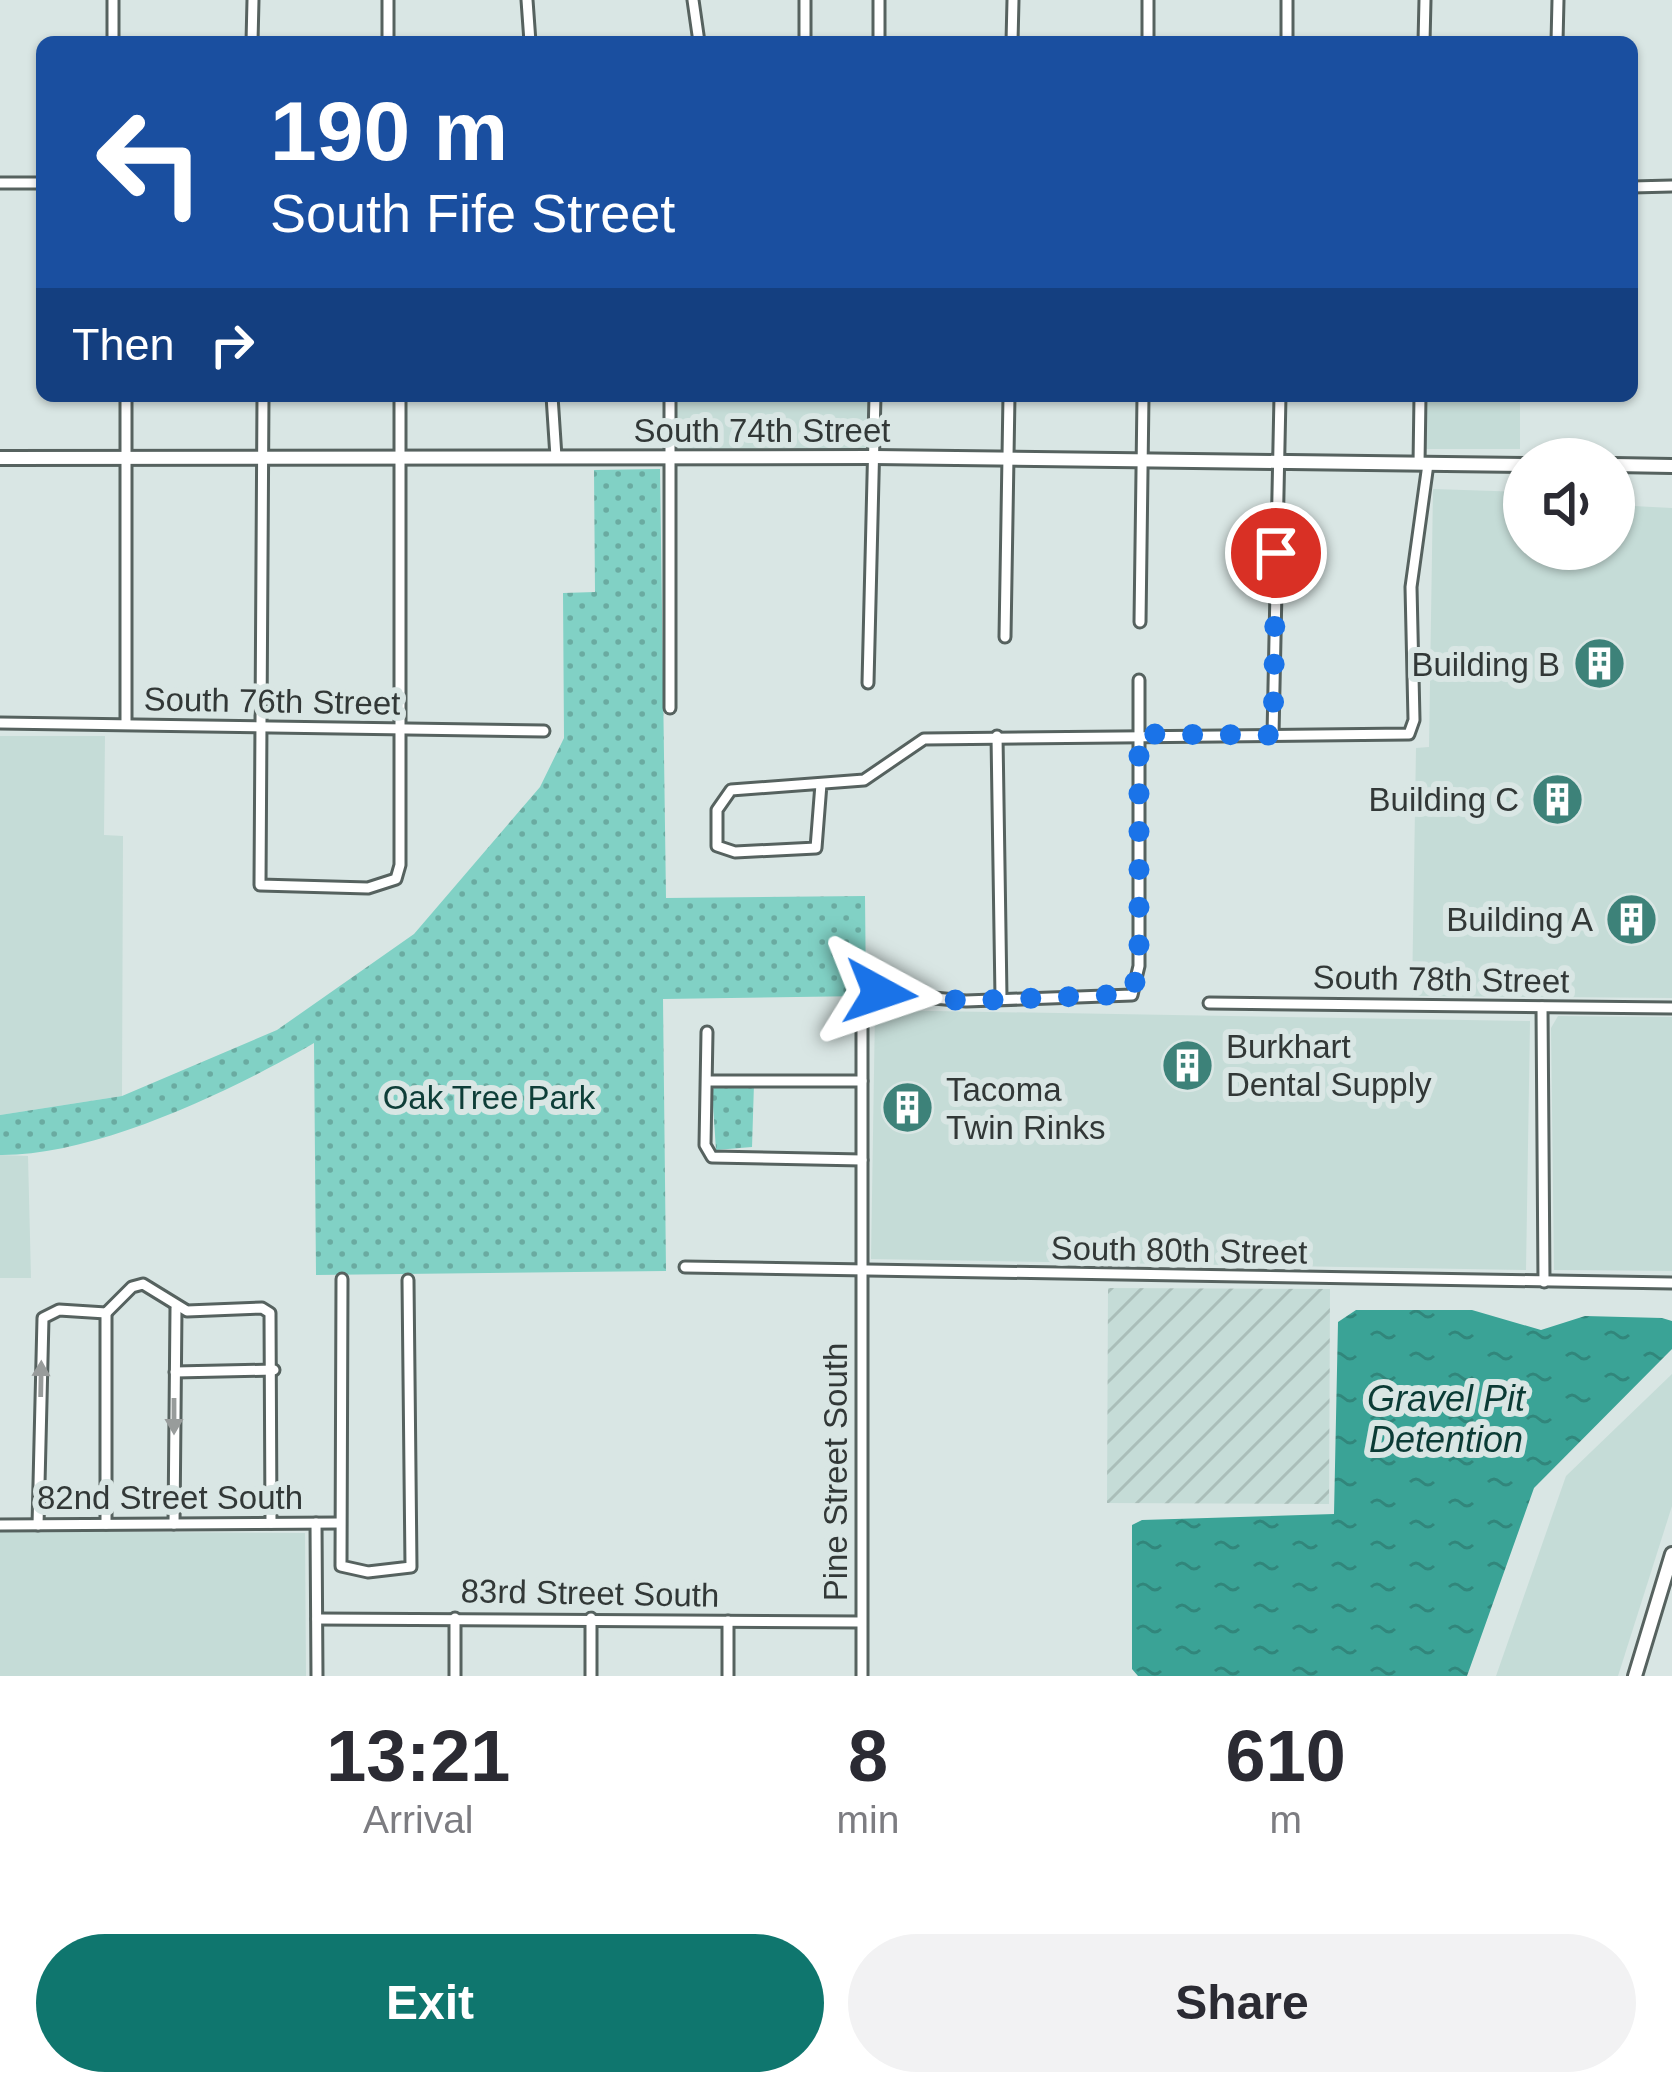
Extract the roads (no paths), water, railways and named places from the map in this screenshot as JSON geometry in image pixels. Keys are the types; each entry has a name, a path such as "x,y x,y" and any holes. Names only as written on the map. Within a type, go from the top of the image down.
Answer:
{"main road":[{"name":"South 74th Street","path":"0,458 874,457 1503,465"},
{"path":"1635,465 1672,466"},
{"path":"1635,1676 1672,1554"}],"street":[{"path":"113,0 113,36"},
{"path":"253,0 253,36"},
{"path":"388,0 388,36"},
{"path":"527,0 530,36"},
{"path":"693,0 698,36"},
{"path":"805,0 805,36"},
{"path":"879,0 879,36"},
{"path":"1012,0 1012,36"},
{"path":"1148,0 1148,36"},
{"path":"1287,0 1287,36"},
{"path":"1424,36 1425,0"},
{"path":"1557,36 1558,0"},
{"path":"0,183 36,183"},
{"path":"1638,188 1672,186"},
{"path":"125,402 126,724"},
{"path":"263,402 260,885 368,888 396,879 400,402"},
{"path":"552,402 556,458"},
{"path":"670,402 670,708"},
{"path":"868,683 875,402"},
{"path":"1005,637 1009,402"},
{"path":"1141,622 1143,402"},
{"path":"1273,735 1280,402"},
{"path":"821,784 816,848 801,852 723,850 716,842 717,810 731,790 864,780 924,739 1404,735 1414,729 1411,587 1423,464 1420,402"},
{"path":"880,993 966,1001 1128,997 1136,989 1139,680"},
{"name":"South 76th Street","path":"0,723 544,731"},
{"path":"998,736 1001,997"},
{"name":"South 78th Street","path":"1209,1003 1672,1008"},
{"path":"1543,1007 1544,1282"},
{"name":"Pine Street South","path":"862,1021 862,1676"},
{"path":"707,1032 708,1153 718,1159 862,1160"},
{"path":"707,1082 862,1081"},
{"name":"South 80th Street","path":"685,1267 1672,1283"},
{"path":"343,1279 340,1523 341,1566 347,1571 411,1567 408,1280"},
{"path":"106,1524 106,1313 132,1287 143,1284 176,1308 268,1310 274,1370 271,1523"},
{"path":"174,1524 176,1308"},
{"path":"38,1525 43,1318 59,1310 106,1313"},
{"path":"175,1372 274,1370"},
{"path":"316,1523 317,1676"},
{"name":"82nd Street South","path":"0,1525 340,1523"},
{"name":"83rd Street South","path":"317,1618 861,1622"},
{"path":"455,1618 455,1676"},
{"path":"591,1618 591,1676"},
{"path":"728,1621 728,1676"}],"water":[{"name":"Gravel Pit Detention","path":"1356,1310 1472,1310 1541,1330 1585,1316 1662,1318 1672,1321 1672,1349 1534,1488 1467,1676 1138,1676 1132,1669 1132,1525 1142,1520 1334,1514 1338,1322"}],"place":[{"name":"Building B","path":"1599,664"},
{"name":"Building C","path":"1558,799"},
{"name":"Building A","path":"1632,919"},
{"name":"Burkhart Dental Supply","path":"1187,1065"},
{"name":"Tacoma Twin Rinks","path":"907,1108"}],"park label":[{"name":"Oak Tree Park","path":"489,1097"}]}
